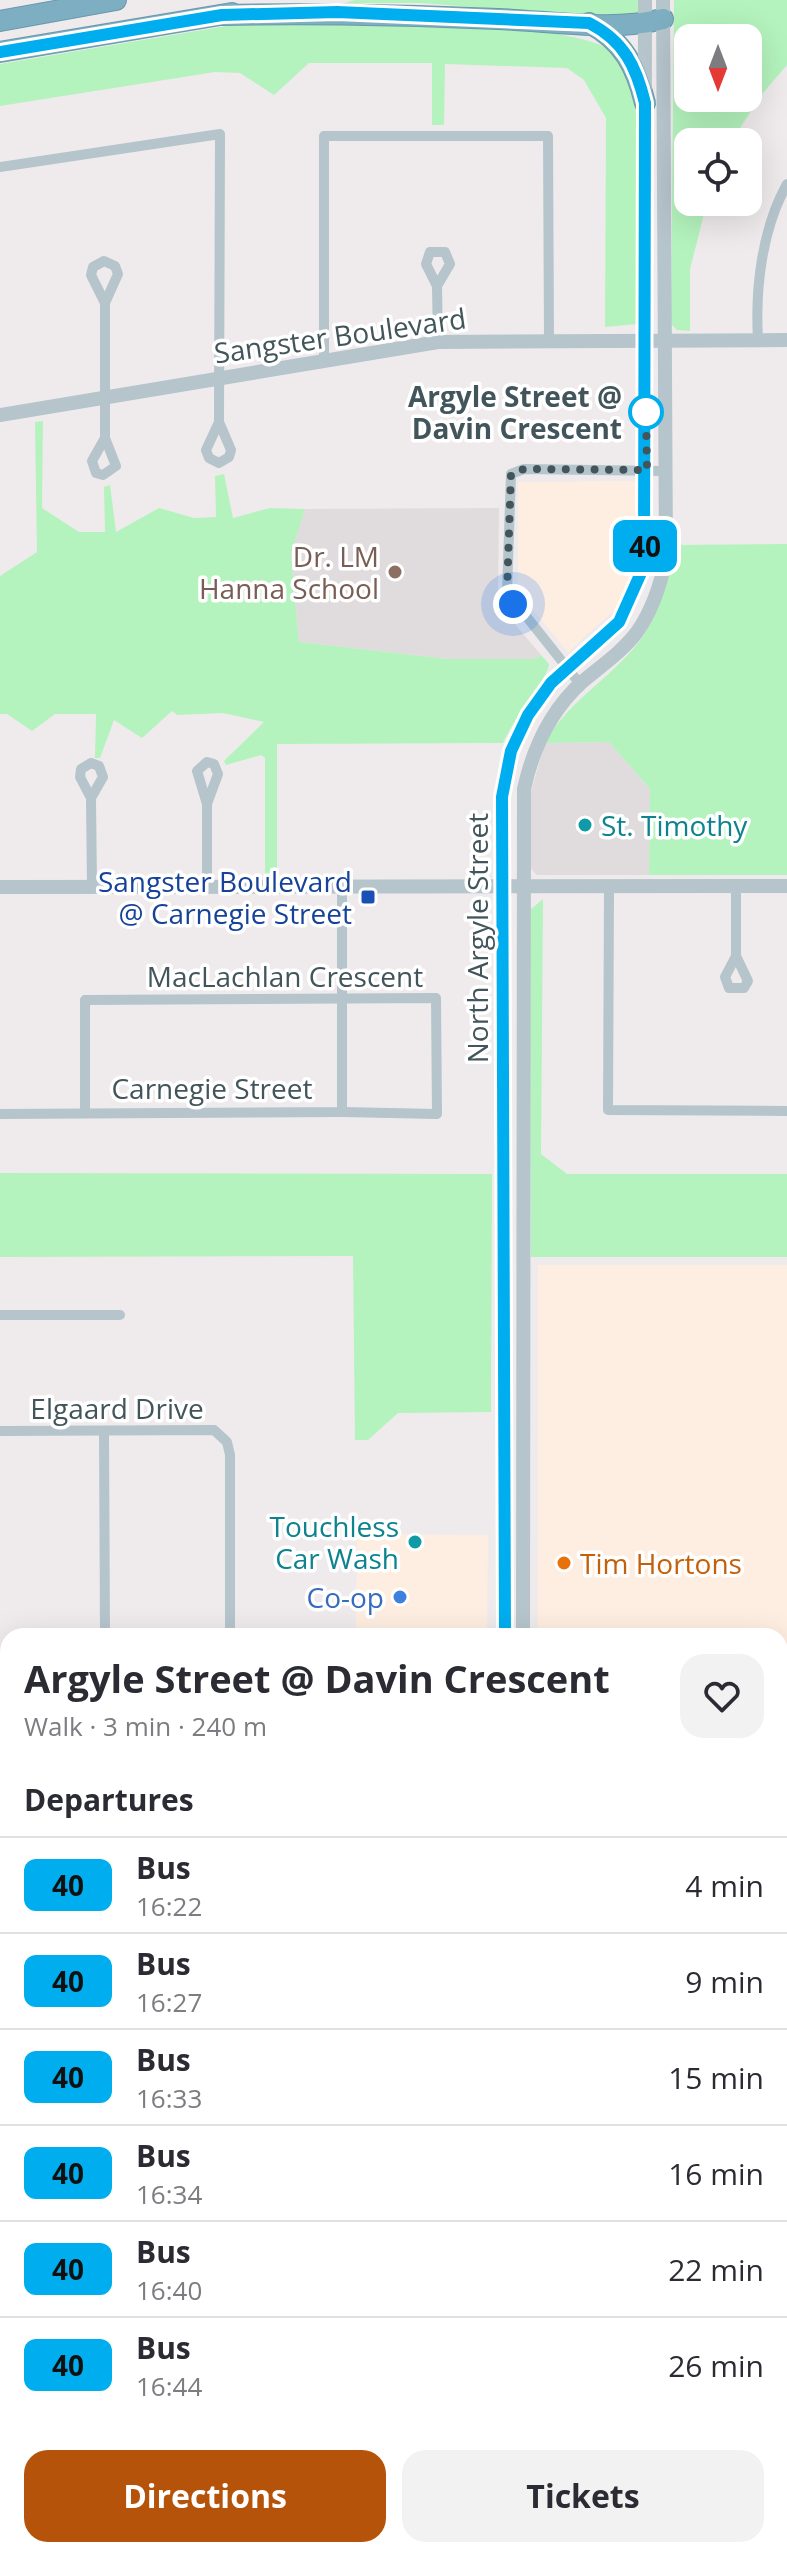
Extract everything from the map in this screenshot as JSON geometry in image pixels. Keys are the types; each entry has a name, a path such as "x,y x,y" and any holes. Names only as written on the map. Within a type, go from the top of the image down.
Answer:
{"highway":[{"path":"0,21 116,0"},
{"path":"0,52 298,0"},
{"path":"222,15 337,12 589,23 657,14"},
{"path":"589,23 608,33 626,52 638,72 645,103"}],"street":[{"name":"North Argyle Street","path":"523,1628 522,816 529,764 549,721 580,684 620,651 638,630 655,598 666,557 657,14 645,0"},
{"name":"North Argyle Street","path":"505,1628 502,797 511,751 528,715 566,668 619,622 644,566 647,470 645,103 657,14"},
{"path":"0,167 220,134 219,422"},
{"path":"324,361 324,136 548,136 549,340"},
{"path":"758,339 756,309 762,259 779,199 787,184"},
{"path":"437,286 438,342"},
{"path":"105,303 105,438"},
{"name":"Sangster Boulevard","path":"0,415 438,342 787,340"},
{"path":"580,684 507,592 511,474 524,469 665,471"},
{"path":"91,798 92,887"},
{"path":"207,804 207,886"},
{"name":"Carnegie Street","path":"0,1114 342,1112 342,885"},
{"path":"609,886 608,1110 787,1111"},
{"path":"736,886 736,956"},
{"path":"0,887 787,886"},
{"name":"MacLachlan Crescent","path":"85,1113 85,1000 436,998 437,1114 342,1112"},
{"path":"0,1315 120,1315"},
{"name":"Elgaard Drive","path":"0,1431 214,1430 227,1442 230,1628"},
{"path":"104,1431 105,1628"}],"shaded area":[{"path":"636,481 636,560 621,604 568,652 518,592 518,482"},
{"name":"Dr. LM Hanna School","path":"499,508 498,591 502,609 541,655 535,659 448,659 299,642 291,553 305,509"},
{"path":"609,742 650,789 649,875 537,875 530,868 529,798 545,743"},
{"path":"538,1265 787,1265 787,1628 538,1628"},
{"path":"357,1534 488,1535 487,1628 356,1628"}],"green space":[{"path":"355,0 641,0 637,19 419,3 344,3"},
{"path":"674,0 787,0 787,65 762,94 762,24 674,24 674,112 750,112 740,128 674,128 674,216 703,216 690,269 690,331 677,330 671,324"},
{"path":"352,17 454,22 542,31 609,48 625,61 633,82 640,145 642,222 640,315 637,324 605,327 606,118 584,80 567,68 445,64 444,125 432,125 432,63 309,63 274,95 240,73 215,72 0,106 0,64 232,25"},
{"path":"43,421 42,508 79,532 105,532 104,487 110,485 116,532 159,508 194,518 216,517 215,476 224,474 233,518 270,508 305,509 291,554 299,642 448,659 535,659 541,655 549,664 547,671 503,743 277,744 277,877 265,877 265,758 261,755 226,765 224,761 264,722 223,713 177,715 172,711 142,738 114,720 100,758 95,758 96,714 55,714 32,731 7,714 0,714 0,576 37,552 35,422"},
{"path":"787,544 787,875 649,875 650,789 609,742 545,743 567,713 621,662 645,633 664,590 673,545"},
{"path":"543,899 541,1154 567,1174 787,1174 787,1257 531,1257 530,910"},
{"path":"0,1173 492,1174 491,1412 398,1413 368,1440 355,1440 353,1256 0,1257"}],"bus line":[{"name":"40","path":"0,52 222,15 337,12 589,23 608,33 626,52 638,72 645,103 647,470 644,566 619,622 551,683 528,715 511,751 502,797 507,1401 505,1628"}],"place":[{"name":"Argyle Street @ Davin Crescent","path":"646,412"},
{"name":"Dr. LM Hanna School","path":"395,572"},
{"name":"St. Timothy","path":"585,825"},
{"name":"Sangster Boulevard @ Carnegie Street","path":"368,897"},
{"name":"Touchless Car Wash","path":"415,1542"},
{"name":"Tim Hortons","path":"564,1563"},
{"name":"Co-op","path":"400,1597"}],"route":[{"path":"513,604 507,592 507,492 511,474 524,469 647,470 646,412"}]}
